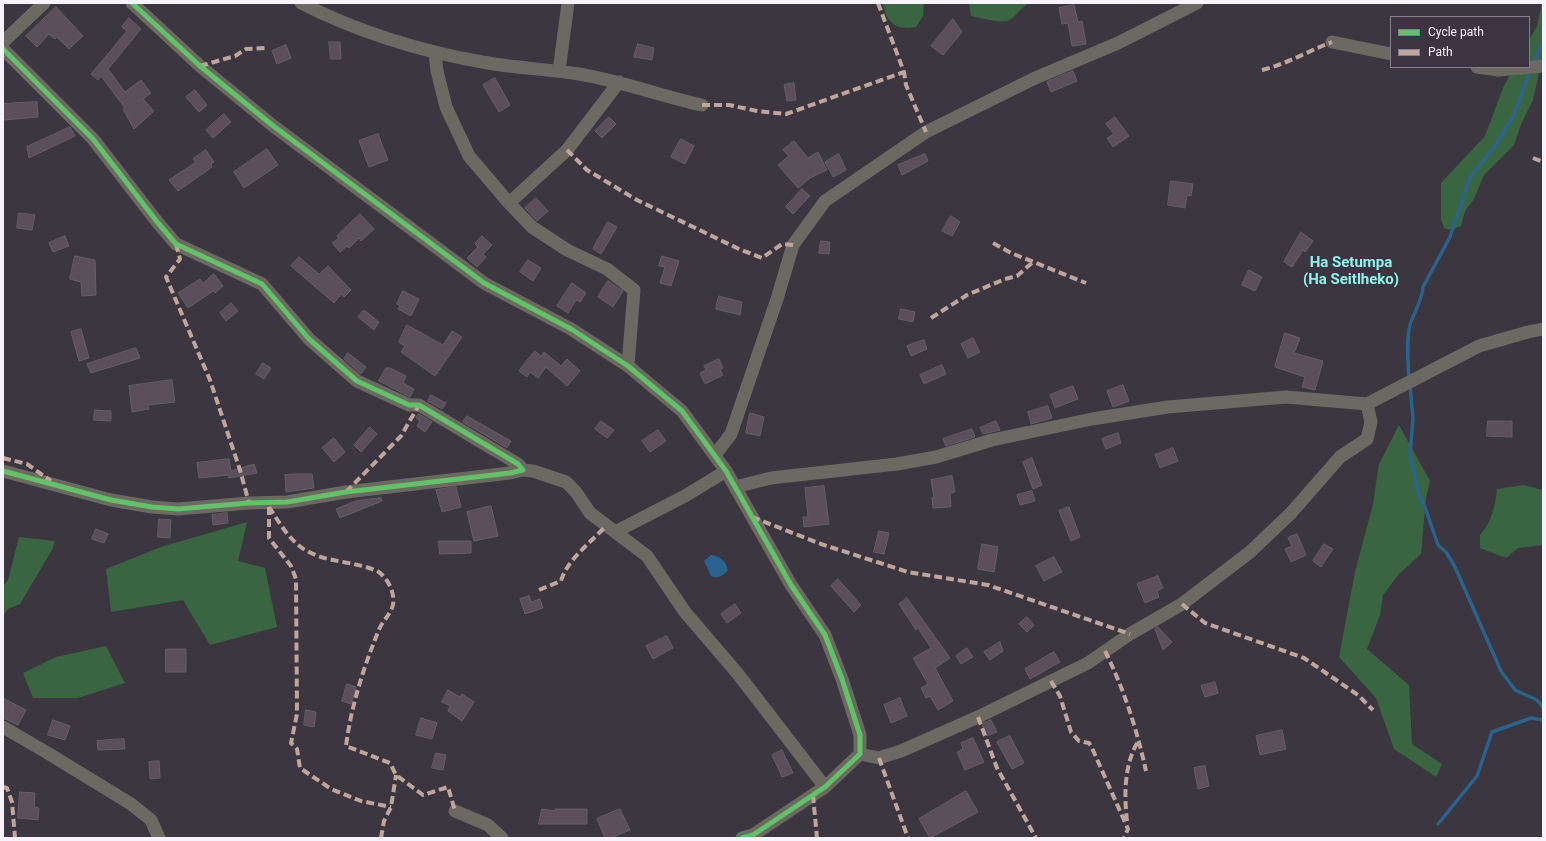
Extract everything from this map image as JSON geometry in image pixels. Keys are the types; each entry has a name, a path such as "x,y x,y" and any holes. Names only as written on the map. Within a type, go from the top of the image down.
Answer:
{"street":[{"path":"3,42 44,3"},
{"path":"132,3 200,66 272,125 484,283 571,329 628,366 682,411 715,455 726,471 750,516 791,585 825,635 842,679 860,735 860,754 825,787 753,834 742,838"},
{"path":"301,3 333,19 416,48 483,62 559,71 619,82 702,105"},
{"path":"559,71 568,3"},
{"path":"715,455 731,434 777,299 793,245 825,201 926,132 1033,79 1118,43 1197,3"},
{"path":"1332,42 1390,54"},
{"path":"3,49 93,139 176,244 262,284 310,339 357,381 409,405 419,405 518,464 523,470"},
{"path":"435,52 437,71 446,107 469,156 509,203 532,227 567,250 606,269 634,290 628,366"},
{"path":"1530,67 1543,66"},
{"path":"1484,68 1498,70 1520,68"},
{"path":"509,203 567,150 619,82"},
{"path":"735,487 771,478 897,464 936,457 992,440 1092,420 1168,408 1286,397 1367,404 1479,346 1543,329"},
{"path":"860,754 879,758 902,751 978,717 1088,663 1130,634 1182,604 1250,552 1291,513 1340,457 1367,439 1371,422 1367,404"},
{"path":"3,471 111,500 152,507 178,509 249,503 287,502 346,492 510,473 523,470 532,470 566,482 576,492 590,513 647,556 685,612 738,674 825,787"},
{"path":"615,532 685,496 726,471"},
{"path":"3,728 46,752 130,804 151,820 159,838"},
{"path":"455,811 488,825 502,838"}],"green space":[{"path":"883,3 924,3 923,16 916,27 903,28 893,24 889,20 884,10"},
{"path":"969,3 1029,3 1013,18 1007,21 1000,21 971,16"},
{"path":"1543,3 1543,55 1533,100 1522,122 1514,145 1484,175 1474,199 1465,211 1461,226 1452,230 1444,228 1441,219 1441,183 1485,136 1503,88 1513,68 1530,68 1530,38 1537,26"},
{"path":"1399,425 1430,481 1426,498 1421,554 1399,574 1383,595 1380,615 1367,649 1409,685 1412,744 1442,764 1436,777 1394,749 1376,698 1339,657 1355,572 1373,504 1379,464"},
{"path":"1524,485 1543,490 1543,545 1518,548 1506,558 1480,548 1480,535 1492,514 1497,489"},
{"path":"247,522 238,561 265,568 277,627 210,645 183,600 111,612 106,569 161,547"},
{"path":"19,537 55,541 52,550 20,604 8,609 3,616 3,586 8,580"},
{"path":"106,646 125,683 78,698 33,698 23,673 56,657"}],"water":[{"path":"711,555 717,556 726,564 728,570 725,574 716,577 711,576 704,561"}],"building":[{"path":"1074,5 1078,22 1082,21 1086,44 1072,46 1068,23 1062,24 1059,8"},
{"path":"56,7 83,36 69,49 57,37 55,39 49,34 37,47 26,36"},
{"path":"129,18 141,29 108,69 125,92 141,80 151,93 143,99 154,111 134,129 123,109 125,108 101,76 98,80 91,74 127,31 122,27"},
{"path":"953,19 962,32 943,55 931,46"},
{"path":"329,42 340,42 341,59 331,59"},
{"path":"638,44 654,48 652,60 634,57"},
{"path":"286,45 291,58 277,64 272,51"},
{"path":"1073,71 1077,81 1051,92 1047,82"},
{"path":"495,78 510,105 499,112 483,85"},
{"path":"794,83 796,100 787,101 784,85"},
{"path":"195,90 207,105 199,112 186,97"},
{"path":"37,102 38,117 3,120 3,104"},
{"path":"224,114 231,122 213,138 206,130"},
{"path":"609,117 616,124 602,138 595,131"},
{"path":"1115,117 1129,136 1113,147 1107,138 1114,134 1106,124"},
{"path":"70,127 75,136 29,158 27,147"},
{"path":"378,134 388,160 369,167 359,141"},
{"path":"681,139 694,146 685,164 671,157"},
{"path":"794,141 808,158 818,152 827,170 810,178 798,188 778,165 789,156 783,150"},
{"path":"267,149 278,165 244,188 234,172"},
{"path":"206,150 214,162 211,164 212,167 178,191 169,180 196,162 193,159"},
{"path":"839,154 846,170 833,177 825,162"},
{"path":"925,154 928,161 902,175 898,165"},
{"path":"1171,181 1193,184 1191,196 1187,195 1185,208 1168,205"},
{"path":"802,189 810,196 793,214 786,207"},
{"path":"536,198 548,211 537,221 525,208"},
{"path":"19,213 35,215 32,230 17,228"},
{"path":"360,214 374,229 361,241 359,238 349,248 347,246 340,252 332,243 339,238 337,236"},
{"path":"951,216 960,222 952,236 942,231"},
{"path":"608,222 617,227 601,254 593,249"},
{"path":"1301,232 1313,241 1305,252 1303,250 1292,267 1284,262"},
{"path":"65,236 69,246 53,252 49,243"},
{"path":"482,236 492,245 483,254 486,257 477,267 467,258 478,247 475,244"},
{"path":"821,241 830,242 829,254 819,253"},
{"path":"75,256 95,260 96,295 82,296 81,282 70,279"},
{"path":"662,256 679,261 671,286 660,283 665,267 659,266"},
{"path":"299,257 319,274 328,266 351,290 344,297 341,294 334,303 291,266"},
{"path":"528,260 541,268 533,281 520,272"},
{"path":"1249,270 1262,277 1255,291 1242,285"},
{"path":"214,274 223,286 215,293 213,291 188,308 178,293 200,279 203,283"},
{"path":"608,281 623,291 613,307 598,297"},
{"path":"572,283 586,293 580,302 576,300 568,313 557,306"},
{"path":"403,291 419,299 411,316 398,309 400,306 397,304"},
{"path":"719,296 742,302 740,315 716,309"},
{"path":"231,303 238,311 226,321 220,313"},
{"path":"901,309 915,312 913,322 899,319"},
{"path":"364,310 379,322 374,330 358,317"},
{"path":"407,325 443,345 452,331 462,337 435,376 401,352 405,346 399,342"},
{"path":"81,329 89,358 79,361 71,332"},
{"path":"1285,333 1300,338 1294,353 1323,361 1315,390 1302,387 1305,377 1275,367"},
{"path":"973,338 980,352 968,358 961,344"},
{"path":"924,340 927,349 911,356 907,346"},
{"path":"136,348 140,358 91,373 87,364"},
{"path":"535,351 541,356 544,352 561,366 567,359 580,371 567,386 546,367 538,378 530,372 527,377 519,371"},
{"path":"348,353 366,367 361,374 344,359"},
{"path":"719,359 723,368 720,370 723,375 705,384 700,373 706,370 704,366"},
{"path":"263,363 271,368 264,379 256,374"},
{"path":"942,365 946,374 924,384 920,375"},
{"path":"386,368 390,368 406,376 403,383 414,389 410,397 379,381"},
{"path":"172,380 175,402 148,405 149,409 132,412 129,386"},
{"path":"1123,385 1129,401 1113,407 1107,391"},
{"path":"1073,386 1078,399 1055,408 1050,395"},
{"path":"431,395 446,403 442,409 428,401"},
{"path":"1048,406 1052,418 1031,424 1028,412"},
{"path":"95,410 111,411 111,421 94,420"},
{"path":"750,413 764,417 760,436 746,433"},
{"path":"419,414 432,422 425,432 417,426 420,421 416,418"},
{"path":"467,416 511,441 507,448 463,422"},
{"path":"601,421 614,430 607,438 595,429"},
{"path":"996,421 1000,430 983,434 980,428"},
{"path":"1488,421 1512,421 1512,437 1487,436"},
{"path":"370,427 377,434 361,452 354,445"},
{"path":"972,429 975,437 946,446 943,439"},
{"path":"658,430 666,441 650,452 642,441"},
{"path":"1118,433 1121,443 1106,449 1102,439"},
{"path":"334,438 345,452 334,462 322,448"},
{"path":"1173,448 1178,461 1160,468 1155,455"},
{"path":"1032,458 1042,485 1033,489 1023,462"},
{"path":"229,459 231,471 254,464 257,473 229,478 228,475 199,478 197,463"},
{"path":"312,474 314,488 286,492 285,475"},
{"path":"952,476 955,492 950,493 951,507 933,508 932,498 934,498 931,480"},
{"path":"824,486 829,524 804,527 803,517 808,517 805,488"},
{"path":"456,487 461,507 442,512 436,490"},
{"path":"1032,491 1035,501 1020,505 1017,495"},
{"path":"381,498 382,501 340,518 336,509 356,501"},
{"path":"491,506 498,536 474,541 467,512"},
{"path":"1069,507 1080,537 1071,541 1059,511"},
{"path":"227,513 228,523 213,525 212,515"},
{"path":"159,519 171,520 170,538 158,537"},
{"path":"96,529 108,534 104,543 92,539"},
{"path":"879,531 889,533 884,554 874,552"},
{"path":"1297,534 1306,555 1291,562 1285,549 1292,546 1288,538"},
{"path":"439,541 471,541 471,553 440,554"},
{"path":"982,544 998,547 994,572 978,569"},
{"path":"1324,544 1333,549 1321,567 1313,561"},
{"path":"1054,557 1062,572 1044,581 1036,566"},
{"path":"1158,576 1163,588 1157,591 1159,597 1145,603 1137,584"},
{"path":"838,579 861,605 854,612 831,586"},
{"path":"529,596 531,602 540,599 543,608 525,614 520,599"},
{"path":"907,598 950,658 935,668 953,701 938,710 930,696 926,698 921,688 928,684 913,658 931,648 918,628 916,630 899,604"},
{"path":"735,604 741,613 727,623 721,614"},
{"path":"1027,617 1034,625 1027,632 1019,624"},
{"path":"1158,627 1172,642 1163,650 1155,629"},
{"path":"667,636 673,648 653,659 646,646"},
{"path":"1000,642 1003,651 990,660 984,652"},
{"path":"967,648 973,657 961,664 956,656"},
{"path":"166,649 186,649 186,672 166,672"},
{"path":"1054,652 1060,662 1030,679 1025,669"},
{"path":"1215,682 1218,693 1205,697 1201,686"},
{"path":"347,684 356,687 351,704 342,701"},
{"path":"448,690 460,697 462,694 474,702 462,721 448,711 450,706 442,702"},
{"path":"3,698 26,710 18,725 3,718"},
{"path":"900,698 907,716 891,723 884,705"},
{"path":"306,710 316,712 314,727 304,725"},
{"path":"421,718 437,723 432,739 416,735"},
{"path":"53,720 70,726 65,740 48,735"},
{"path":"991,720 997,732 987,736 982,724"},
{"path":"1282,730 1286,749 1260,755 1256,736"},
{"path":"1010,736 1024,763 1012,769 997,742"},
{"path":"973,738 984,762 965,770 957,752 963,749 961,743"},
{"path":"124,739 125,749 98,750 97,741"},
{"path":"782,750 793,773 782,777 772,755"},
{"path":"436,753 446,755 443,770 432,768"},
{"path":"159,761 160,778 150,779 149,762"},
{"path":"1205,766 1209,786 1198,789 1194,768"},
{"path":"966,791 978,812 930,838 919,819"},
{"path":"20,792 35,793 34,807 39,808 38,820 18,818"},
{"path":"542,809 555,811 555,809 587,809 587,824 539,824"},
{"path":"620,809 630,830 611,838 605,838 597,819"}],"waterway":[{"path":"1533,63 1543,43"},
{"path":"1409,379 1408,338 1410,325 1418,306 1423,287 1450,237 1470,177 1494,148 1514,115 1530,71"},
{"path":"1410,385 1413,418 1410,455 1419,496 1425,507 1438,545 1446,552 1455,567 1501,671 1515,690 1537,700 1543,707"},
{"path":"1438,824 1477,776 1492,732 1531,718 1543,720"}],"marked path":[{"path":"878,3 904,72 906,85 926,132"},
{"path":"1262,70 1332,42"},
{"path":"200,66 235,56 246,49 265,48"},
{"path":"702,105 729,105 757,111 786,114 904,72"},
{"path":"567,150 587,170 637,200 739,249 762,258 782,244 793,245"},
{"path":"1533,158 1543,162"},
{"path":"993,243 1011,253 1086,283"},
{"path":"176,244 180,259 166,277 210,380 240,470 249,503"},
{"path":"931,318 967,295 1005,279 1017,276 1033,262"},
{"path":"346,492 401,436 419,405"},
{"path":"3,458 27,464 51,481"},
{"path":"269,507 290,537 307,551 324,558 360,565 377,571 388,582 393,598 392,608 379,629 363,674 354,703 346,746 390,763 396,775 423,795 448,787 455,811"},
{"path":"269,507 269,538 291,566 296,579 297,714 291,743 297,749 300,768 331,789 361,801 391,807"},
{"path":"752,517 821,544 908,572 988,585 1130,634"},
{"path":"539,590 561,581 568,566 606,526"},
{"path":"1182,604 1205,623 1304,658 1358,695 1373,710"},
{"path":"1105,651 1129,710 1146,771"},
{"path":"1051,681 1060,696 1071,732 1079,741 1089,743 1092,748 1128,829 1124,838"},
{"path":"978,717 997,768 1036,838"},
{"path":"1127,821 1126,779 1130,759 1139,740"},
{"path":"879,758 908,838"},
{"path":"381,838 384,821 391,807 396,775"},
{"path":"3,787 7,788 12,802 15,838"},
{"path":"813,795 817,838"}],"cycle path":[{"path":"132,3 200,66 272,125 484,283 571,329 628,366 682,411 726,471 791,585 825,635 842,679 860,735 860,754 825,787 753,835 742,838"},
{"path":"3,49 93,139 176,244 262,284 309,339 357,381 409,405 419,405 518,464 523,470 510,473 346,492 287,502 249,503 178,509 152,507 111,500 3,471"}],"district":[{"name":"Ha Setumpa (Ha Seitlheko)","path":"1351,272"}]}
